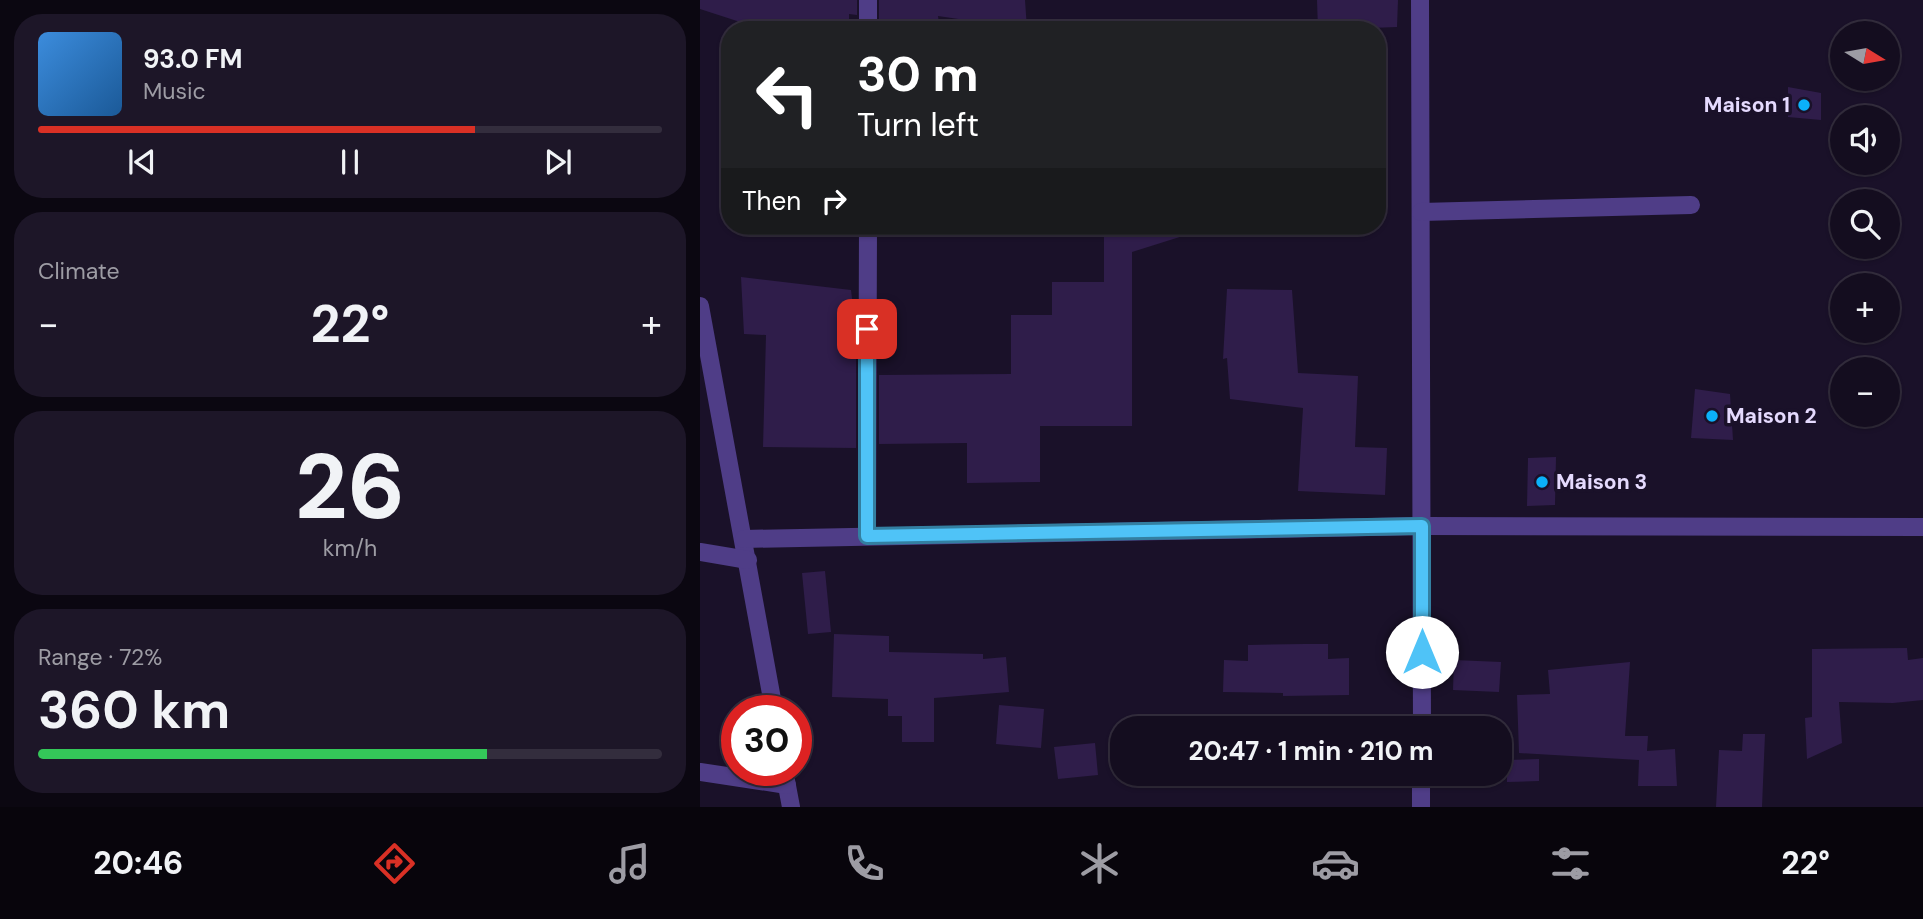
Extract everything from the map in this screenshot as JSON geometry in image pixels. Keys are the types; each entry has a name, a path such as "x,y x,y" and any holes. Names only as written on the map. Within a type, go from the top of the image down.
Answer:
{"street":[{"path":"868,0 868,21"},
{"path":"1420,0 1422,716"},
{"path":"1421,212 1691,205"},
{"path":"867,536 868,235"},
{"path":"700,306 771,695"},
{"path":"744,539 1422,526 1923,527"},
{"path":"700,552 748,560"},
{"path":"700,772 721,773"},
{"path":"788,786 791,807"},
{"path":"1421,786 1421,807"}],"building":[{"path":"700,0 857,0 857,15 849,14 849,21 737,21 700,9"},
{"path":"879,0 1025,0 1026,21 972,21 938,16 939,21 879,19"},
{"path":"1317,0 1398,0 1397,27 1386,27 1386,21 1318,21"},
{"name":"Maison 1","path":"1788,87 1821,93 1821,120 1788,117"},
{"path":"1104,235 1186,235 1132,252 1132,426 1040,426 1040,482 967,483 967,443 879,444 879,375 1011,374 1011,315 1052,315 1052,282 1104,282"},
{"path":"741,277 851,290 856,332 856,448 763,447 766,335 744,334"},
{"path":"1227,289 1292,290 1298,373 1358,376 1355,447 1387,448 1385,495 1298,491 1303,408 1230,399 1227,358 1223,359"},
{"name":"Maison 2","path":"1695,389 1730,394 1733,440 1691,438"},
{"name":"Maison 3","path":"1556,457 1555,505 1527,506 1528,458"},
{"path":"825,571 831,632 808,634 802,573"},
{"path":"834,634 889,636 889,652 983,654 983,659 1006,657 1009,692 934,698 934,742 902,742 902,716 888,716 888,699 832,697"},
{"path":"1328,644 1328,659 1349,658 1349,695 1283,696 1283,693 1223,692 1224,660 1248,661 1248,645"},
{"path":"1907,648 1908,660 1923,658 1923,700 1893,703 1839,702 1842,743 1807,759 1805,718 1812,717 1812,649"},
{"path":"1454,660 1501,662 1499,692 1453,690"},
{"path":"1630,662 1625,736 1648,736 1647,751 1675,749 1677,786 1638,786 1639,760 1519,753 1517,695 1550,694 1548,670"},
{"path":"999,705 1044,709 1041,748 996,744"},
{"path":"1743,734 1765,734 1762,807 1716,807 1719,750 1742,751"},
{"path":"1095,743 1098,775 1058,779 1054,747"},
{"path":"1539,759 1539,781 1512,782 1512,760"}],"place":[{"name":"Maison 1","path":"1804,105"},
{"name":"Maison 2","path":"1712,416"},
{"name":"Maison 3","path":"1542,482"}],"route":[{"path":"867,329 867,536 1422,526 1422,652"}]}
